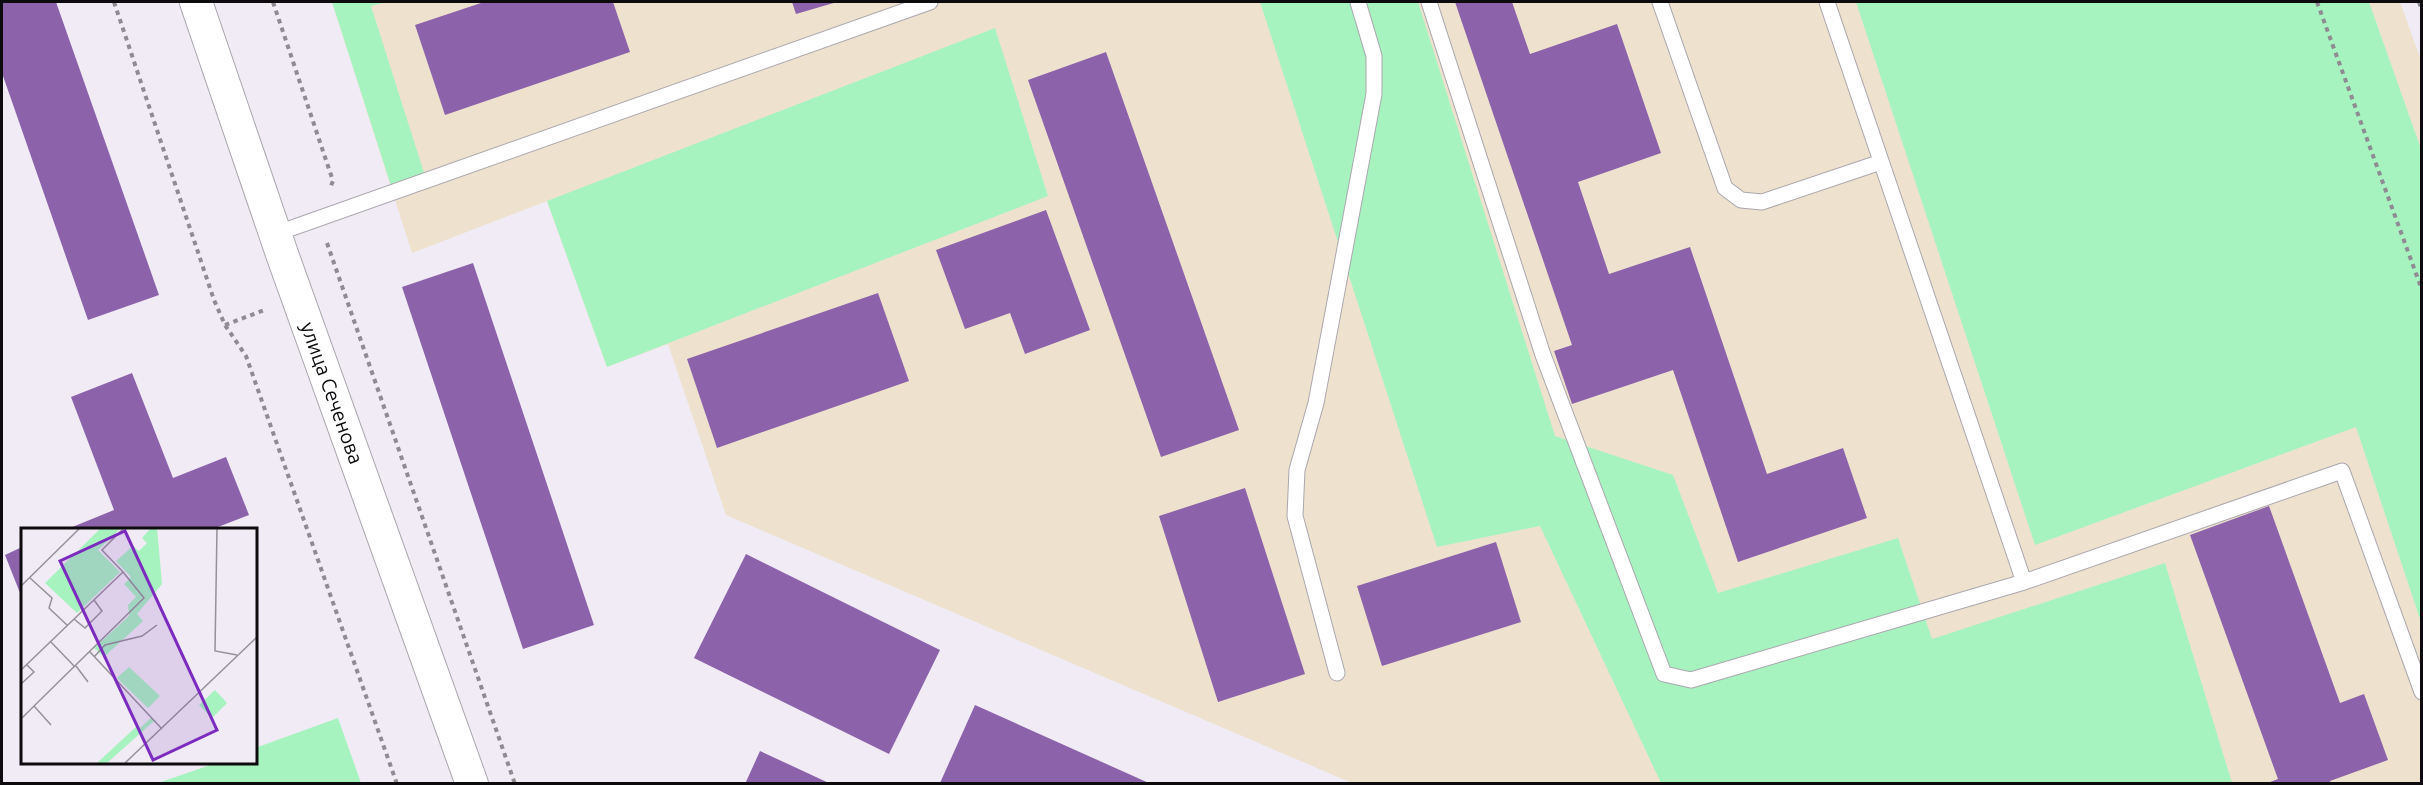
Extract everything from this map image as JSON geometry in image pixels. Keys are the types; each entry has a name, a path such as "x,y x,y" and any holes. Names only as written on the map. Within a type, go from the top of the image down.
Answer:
{"street":[{"name":"улица Сеченова","path":"196,2 275,234 472,783"}],"lane":[{"path":"275,234 930,2"},
{"path":"1337,673 1295,516 1297,470 1316,403 1374,94 1374,56 1358,2"},
{"path":"1429,2 1543,355 1664,674 1691,680 2024,582 2342,471 2421,692"},
{"path":"1660,2 1725,188 1741,200 1762,202 1881,162"},
{"path":"1827,2 2024,582"}],"path":[{"path":"114,2 214,300 225,325 246,356 397,783"},
{"path":"273,2 333,181 319,220 515,783"},
{"path":"2317,2 2421,290"},
{"path":"2419,2 2421,9"}],"shaded area":[{"path":"332,2 2400,2 2422,63 2421,783 1352,783 726,515 668,344 607,367 547,201 412,253"}],"green space":[{"path":"332,2 387,2 371,6 426,179 393,192"},
{"path":"1260,2 1418,2 1555,436 1673,475 1718,593 1898,538 1932,639 2165,563 2232,783 1661,783 1540,526 1437,547"},
{"path":"1856,2 2369,2 2421,149 2421,622 2356,427 2035,545"},
{"path":"995,28 1048,196 607,367 547,201"},
{"path":"338,718 361,783 158,783 213,764 256,764 256,748"}],"building":[{"path":"2,2 56,2 159,295 88,320 2,73"},
{"path":"484,2 613,2 630,52 445,115 415,25"},
{"path":"792,2 837,2 796,14"},
{"path":"1455,2 1512,2 1530,54 1617,24 1661,153 1578,182 1609,274 1690,247 1767,474 1843,448 1867,518 1738,562 1673,370 1572,404 1554,351 1572,345"},
{"path":"1106,52 1239,430 1161,457 1028,80"},
{"path":"1046,210 1090,330 1025,354 1010,313 965,329 936,250"},
{"path":"473,263 594,625 523,649 402,287"},
{"path":"878,293 909,381 717,448 687,359"},
{"path":"132,373 173,478 226,457 249,515 215,528 70,528 114,510 71,397"},
{"path":"1245,488 1305,674 1218,702 1159,516"},
{"path":"2269,506 2340,703 2364,694 2388,760 2330,781 2331,784 2265,784 2278,779 2190,535"},
{"path":"1496,542 1521,622 1382,666 1357,586"},
{"path":"21,547 21,595 5,555"},
{"path":"746,554 940,650 889,754 694,658"},
{"path":"975,705 1151,784 940,783"},
{"path":"760,751 831,784 745,784"}]}
